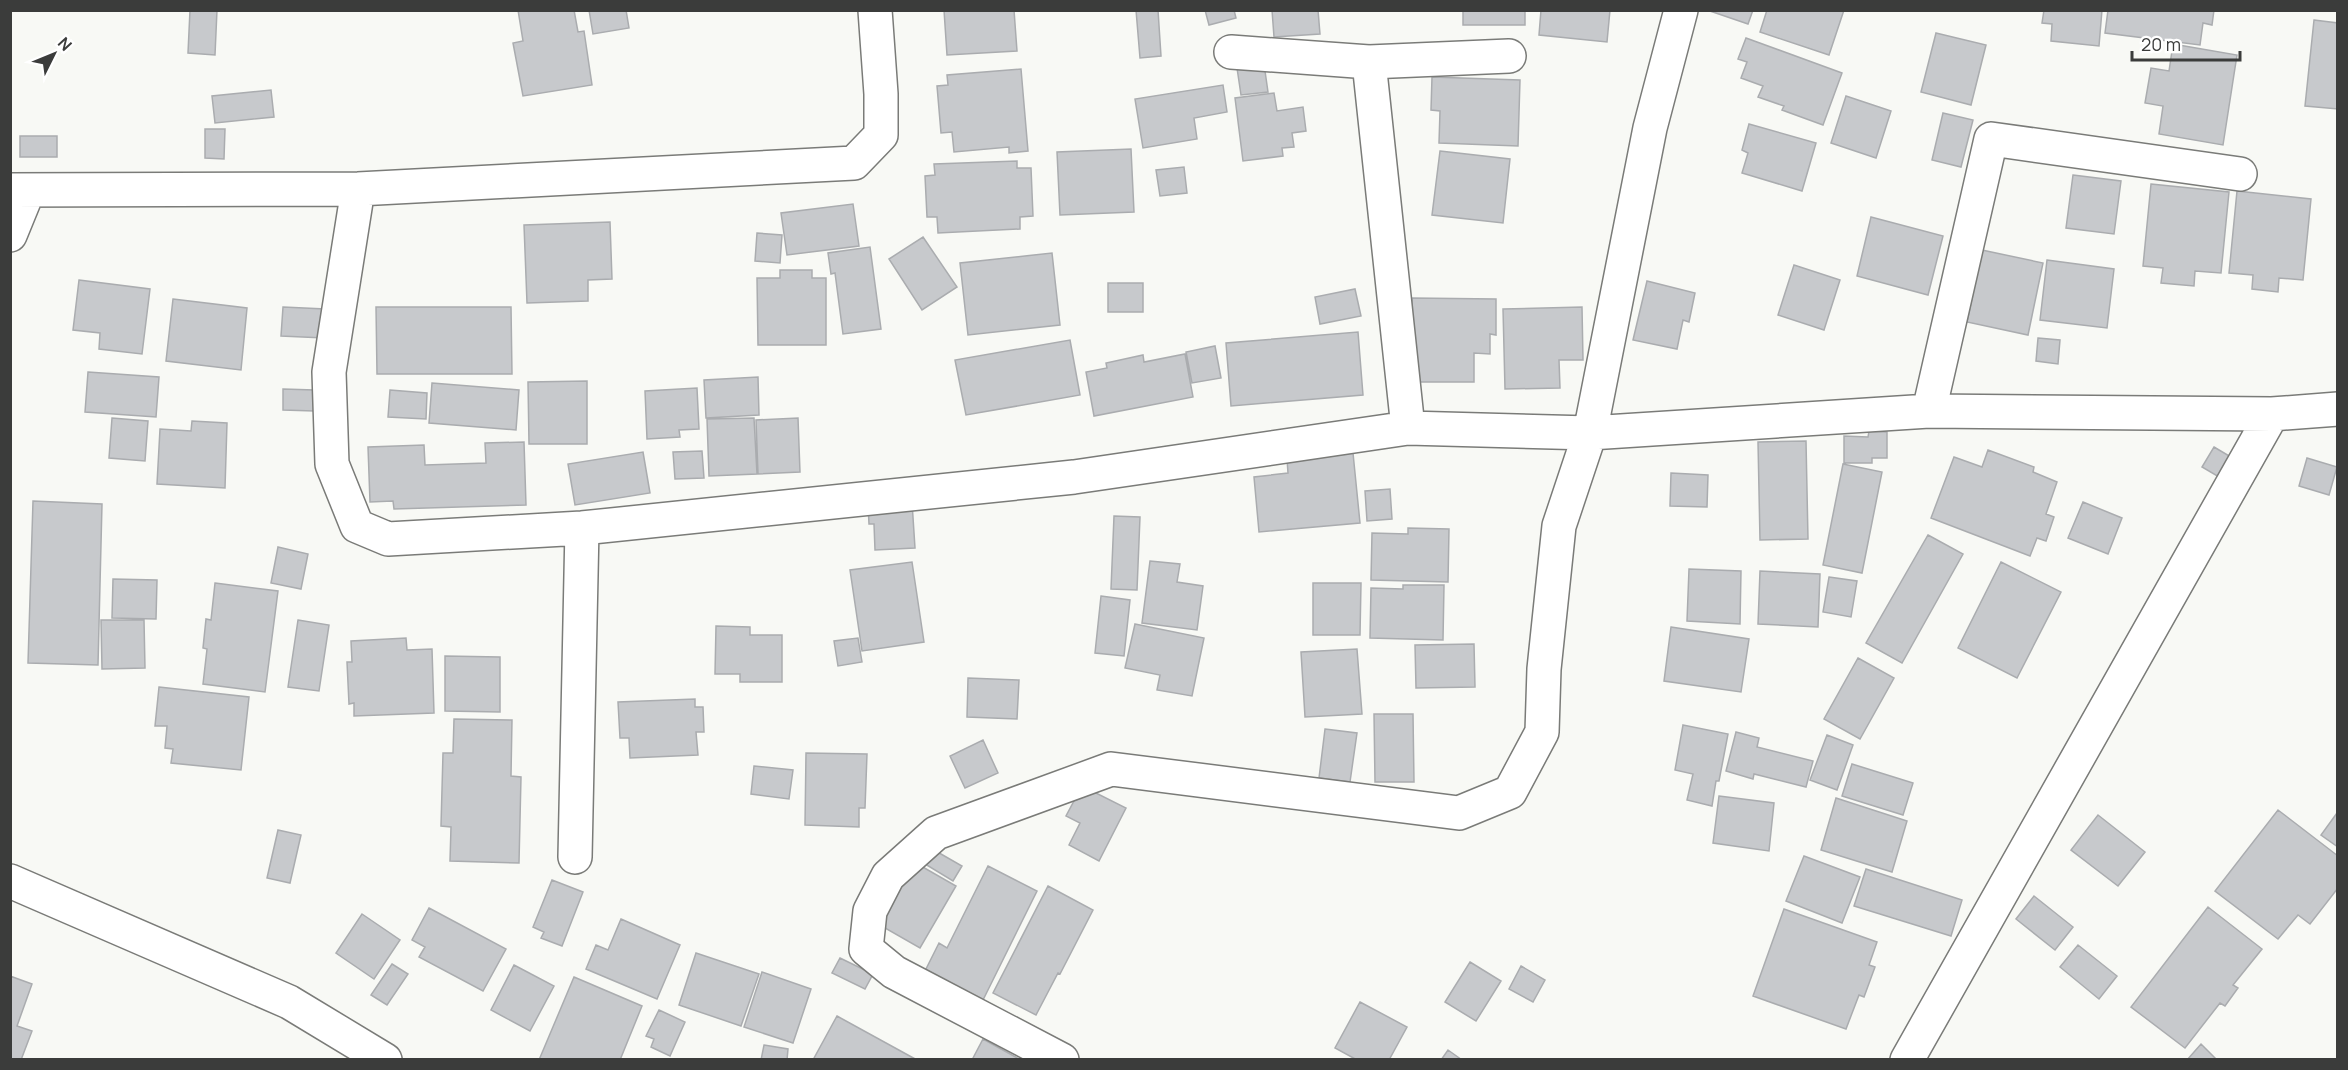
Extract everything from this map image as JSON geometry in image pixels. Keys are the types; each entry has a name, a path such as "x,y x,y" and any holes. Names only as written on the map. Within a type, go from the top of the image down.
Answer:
{"street":[{"path":"10,235 19,191 358,189 854,163 881,135 881,94 875,10"},
{"path":"1062,1059 894,972 866,949 870,911 888,876 936,833 1111,769 1459,813 1510,792 1542,732 1544,669 1559,526 1590,433 1650,128 1681,10"},
{"path":"1231,52 1369,62 1509,56"},
{"path":"1369,62 1408,428"},
{"path":"1929,411 1991,139 2240,174"},
{"path":"358,189 329,372 332,464 357,526 388,539 582,528 1074,477 1408,428 1590,433 1929,411 2272,414 2337,409"},
{"path":"1907,1059 2272,414"},
{"path":"575,857 582,528"},
{"path":"10,881 289,1002 385,1059"}],"building":[{"path":"190,10 217,10 215,55 188,53"},
{"path":"518,10 574,10 578,32 584,31 592,85 523,96 513,43 523,41"},
{"path":"589,10 626,10 629,28 593,34"},
{"path":"944,10 1014,10 1017,51 947,55"},
{"path":"1136,10 1158,10 1161,56 1140,58"},
{"path":"1205,10 1234,10 1236,18 1209,25"},
{"path":"1272,10 1318,10 1320,34 1274,37"},
{"path":"1463,10 1525,10 1525,25 1463,25"},
{"path":"1541,10 1610,10 1607,42 1539,35"},
{"path":"1707,10 1753,10 1748,24"},
{"path":"1767,10 1844,10 1829,55 1760,32"},
{"path":"2044,10 2102,10 2099,46 2051,41 2052,24 2042,23"},
{"path":"2108,10 2214,10 2212,25 2203,23 2200,45 2105,33"},
{"path":"2314,20 2338,23 2338,109 2305,106"},
{"path":"1936,33 1986,45 1971,105 1921,92"},
{"path":"1746,38 1842,73 1823,125 1782,110 1784,106 1758,97 1763,86 1741,78 1747,62 1738,59"},
{"path":"2173,44 2237,55 2223,145 2159,134 2163,106 2145,103 2151,68 2169,71"},
{"path":"1264,64 1268,92 1241,95 1237,68"},
{"path":"1021,69 1028,151 1009,153 1009,147 954,152 952,132 941,133 937,86 948,85 947,75"},
{"path":"1432,77 1520,80 1518,146 1439,143 1440,111 1431,110"},
{"path":"1223,85 1227,112 1194,118 1197,139 1143,148 1135,99"},
{"path":"271,90 274,117 215,123 212,96"},
{"path":"1274,93 1277,111 1303,107 1306,131 1292,133 1294,147 1282,148 1283,156 1243,161 1235,98"},
{"path":"1846,96 1891,111 1876,158 1831,143"},
{"path":"1943,113 1973,120 1961,167 1932,160"},
{"path":"1749,124 1816,143 1802,191 1742,173 1748,153 1742,150"},
{"path":"205,129 225,129 224,159 205,158"},
{"path":"20,136 57,136 57,157 20,157"},
{"path":"1131,149 1134,212 1060,215 1057,152"},
{"path":"1440,151 1510,159 1503,223 1432,215"},
{"path":"1017,161 1017,168 1031,168 1033,216 1020,217 1020,229 938,233 937,217 927,217 925,176 935,175 934,164"},
{"path":"1184,167 1187,193 1160,196 1156,170"},
{"path":"2073,175 2121,181 2114,234 2066,228"},
{"path":"2151,184 2229,192 2221,273 2195,271 2194,286 2161,283 2163,268 2143,266"},
{"path":"2237,191 2311,199 2303,280 2279,278 2278,292 2252,289 2253,275 2229,273"},
{"path":"853,204 859,246 787,255 781,213"},
{"path":"1871,217 1943,236 1928,295 1857,276"},
{"path":"610,222 612,279 588,280 588,301 527,303 524,225"},
{"path":"757,233 782,235 780,263 755,261"},
{"path":"923,237 957,287 922,310 889,259"},
{"path":"870,247 881,329 843,334 835,273 831,274 828,253"},
{"path":"1982,250 2043,263 2028,335 1967,322"},
{"path":"1052,253 1060,325 968,335 960,263"},
{"path":"2047,260 2114,269 2107,328 2040,320"},
{"path":"1794,265 1840,280 1824,330 1778,315"},
{"path":"780,270 812,270 812,278 826,278 826,345 758,345 757,278 780,278"},
{"path":"79,280 150,289 142,354 99,349 100,333 73,330"},
{"path":"1647,281 1695,293 1689,322 1683,320 1677,349 1633,340"},
{"path":"1108,283 1143,283 1143,312 1108,312"},
{"path":"1355,289 1361,316 1320,324 1315,297"},
{"path":"1412,298 1496,299 1496,335 1490,334 1490,354 1474,353 1474,382 1411,382"},
{"path":"173,299 247,308 241,370 166,361"},
{"path":"283,307 325,309 324,338 281,336"},
{"path":"376,307 511,307 512,374 377,374"},
{"path":"1582,307 1583,360 1559,360 1560,388 1505,389 1503,309"},
{"path":"1358,332 1363,395 1231,406 1226,343"},
{"path":"2038,338 2060,340 2058,364 2036,361"},
{"path":"1070,340 1080,395 966,415 955,360"},
{"path":"1215,346 1221,378 1192,383 1186,352"},
{"path":"1185,354 1193,397 1094,416 1086,372 1107,368 1106,363 1143,355 1144,362"},
{"path":"88,372 159,377 156,417 85,412"},
{"path":"758,377 759,415 706,418 704,380"},
{"path":"587,381 587,444 529,444 528,382"},
{"path":"432,383 519,390 516,430 429,423"},
{"path":"697,388 699,429 679,430 680,437 647,439 645,391"},
{"path":"283,389 314,390 314,411 283,410"},
{"path":"390,390 427,393 426,419 388,417"},
{"path":"112,418 148,421 145,461 109,458"},
{"path":"754,418 757,474 709,476 707,419"},
{"path":"798,418 800,472 758,474 756,420"},
{"path":"192,421 227,423 225,488 157,484 160,429 191,431"},
{"path":"1869,431 1887,432 1887,458 1872,458 1872,463 1844,463 1844,436 1868,437"},
{"path":"1806,441 1808,539 1760,540 1758,442"},
{"path":"524,442 526,505 394,509 393,501 370,502 368,447 424,445 425,465 486,463 485,443"},
{"path":"2214,447 2231,457 2219,477 2202,467"},
{"path":"1988,450 2034,467 2033,472 2057,482 2046,514 2054,517 2046,541 2037,538 2030,556 1931,518 1954,457 1982,467"},
{"path":"702,451 704,478 675,479 673,452"},
{"path":"643,452 650,493 575,505 568,464"},
{"path":"1353,453 1360,523 1259,532 1254,477 1288,473 1287,459"},
{"path":"2307,458 2337,467 2329,495 2299,486"},
{"path":"1843,464 1882,472 1862,573 1823,565"},
{"path":"1671,473 1708,475 1707,507 1670,506"},
{"path":"1390,489 1392,519 1367,521 1365,491"},
{"path":"33,501 102,504 98,665 28,663"},
{"path":"912,502 915,548 875,550 874,524 869,524 868,504"},
{"path":"2083,502 2122,518 2108,554 2068,538"},
{"path":"1114,516 1140,517 1137,590 1111,589"},
{"path":"1408,528 1449,529 1448,582 1371,580 1372,533 1408,534"},
{"path":"1928,535 1963,554 1902,663 1866,643"},
{"path":"278,547 308,554 301,589 271,583"},
{"path":"1150,561 1180,564 1177,582 1203,586 1197,630 1142,623"},
{"path":"912,562 924,642 862,651 850,570"},
{"path":"2001,562 2061,592 2017,678 1958,648"},
{"path":"1689,569 1741,571 1740,624 1687,621"},
{"path":"1760,571 1820,574 1818,627 1758,624"},
{"path":"1829,577 1857,581 1851,617 1823,612"},
{"path":"113,579 157,580 156,619 112,618"},
{"path":"215,583 278,591 265,692 203,684 207,649 203,648 206,619 211,620"},
{"path":"1313,583 1361,583 1360,635 1313,635"},
{"path":"1403,585 1444,585 1443,640 1370,638 1371,588 1403,589"},
{"path":"1101,596 1130,600 1124,656 1095,653"},
{"path":"101,620 144,620 145,668 102,669"},
{"path":"298,620 329,625 319,691 288,687"},
{"path":"1135,624 1204,638 1192,696 1157,690 1160,675 1125,668"},
{"path":"716,626 750,627 750,635 782,635 782,682 740,682 740,674 715,674"},
{"path":"1671,627 1749,639 1741,692 1664,681"},
{"path":"406,638 407,650 432,649 434,713 354,716 354,703 349,704 347,662 352,662 351,641"},
{"path":"858,638 862,662 838,666 834,641"},
{"path":"1474,644 1475,687 1416,688 1415,645"},
{"path":"1357,649 1362,714 1305,717 1301,652"},
{"path":"445,656 500,657 500,712 445,711"},
{"path":"1858,658 1894,678 1860,739 1824,719"},
{"path":"968,678 1019,680 1017,719 967,717"},
{"path":"159,687 249,697 241,770 171,763 173,749 165,748 167,726 155,726"},
{"path":"695,699 695,707 703,707 704,732 696,732 698,755 630,758 629,738 620,738 618,702"},
{"path":"1374,714 1413,714 1414,782 1375,782"},
{"path":"454,719 512,720 511,776 521,777 519,863 450,861 451,827 441,826 443,753 453,753"},
{"path":"1683,725 1728,734 1712,806 1687,800 1693,774 1675,770"},
{"path":"1325,729 1357,733 1350,782 1319,778"},
{"path":"1736,732 1759,738 1757,747 1813,761 1806,787 1754,774 1753,779 1726,771"},
{"path":"1827,735 1853,745 1837,790 1810,780"},
{"path":"983,740 998,773 965,788 950,756"},
{"path":"806,753 867,754 865,808 859,808 859,827 805,825"},
{"path":"1852,764 1913,783 1903,815 1842,796"},
{"path":"754,766 793,770 789,799 751,794"},
{"path":"1082,786 1126,808 1099,861 1069,845 1080,823 1066,816"},
{"path":"1719,796 1774,803 1769,851 1713,843"},
{"path":"1836,798 1907,821 1892,872 1821,850"},
{"path":"2278,810 2338,856 2338,888 2310,924 2298,915 2278,939 2215,891"},
{"path":"2338,814 2338,847 2321,835"},
{"path":"2098,815 2145,852 2118,886 2071,850"},
{"path":"278,830 301,835 290,883 267,878"},
{"path":"934,850 962,866 953,881 925,864"},
{"path":"1804,856 1860,877 1842,923 1786,901"},
{"path":"914,862 956,886 920,948 878,924"},
{"path":"988,866 1037,891 982,1002 924,973 939,943 947,948"},
{"path":"1866,869 1962,900 1951,936 1854,906"},
{"path":"552,880 583,892 562,946 541,938 544,932 533,927"},
{"path":"1048,886 1093,910 1036,1015 993,993"},
{"path":"2034,896 2073,927 2055,950 2016,919"},
{"path":"2208,907 2262,949 2233,985 2238,988 2225,1006 2220,1003 2185,1048 2131,1007"},
{"path":"429,908 506,949 483,991 419,957 425,947 412,940"},
{"path":"1784,909 1877,942 1869,965 1875,967 1864,997 1859,995 1846,1029 1753,996"},
{"path":"362,914 400,940 374,979 336,953"},
{"path":"621,919 680,945 657,999 586,969 596,945 608,950"},
{"path":"2078,945 2117,976 2099,999 2060,967"},
{"path":"696,953 759,974 741,1026 679,1005"},
{"path":"840,958 873,974 865,989 832,973"},
{"path":"1470,962 1501,981 1476,1021 1445,1002"},
{"path":"392,964 408,974 387,1005 371,995"},
{"path":"514,965 554,986 530,1031 491,1010"},
{"path":"1521,966 1545,980 1533,1002 1509,989"},
{"path":"762,972 811,989 793,1043 744,1027"},
{"path":"10,976 32,984 17,1026 32,1031 21,1060 10,1060"},
{"path":"574,977 642,1006 620,1060 539,1060"},
{"path":"1360,1002 1407,1027 1389,1060 1357,1060 1335,1048"},
{"path":"659,1010 685,1022 670,1056 651,1047 654,1039 646,1036"},
{"path":"837,1016 917,1060 813,1060"},
{"path":"983,1039 1021,1060 972,1060"},
{"path":"2201,1044 2217,1060 2187,1060"},
{"path":"764,1045 788,1049 787,1060 761,1060"},
{"path":"1448,1050 1462,1060 1441,1060"}]}
